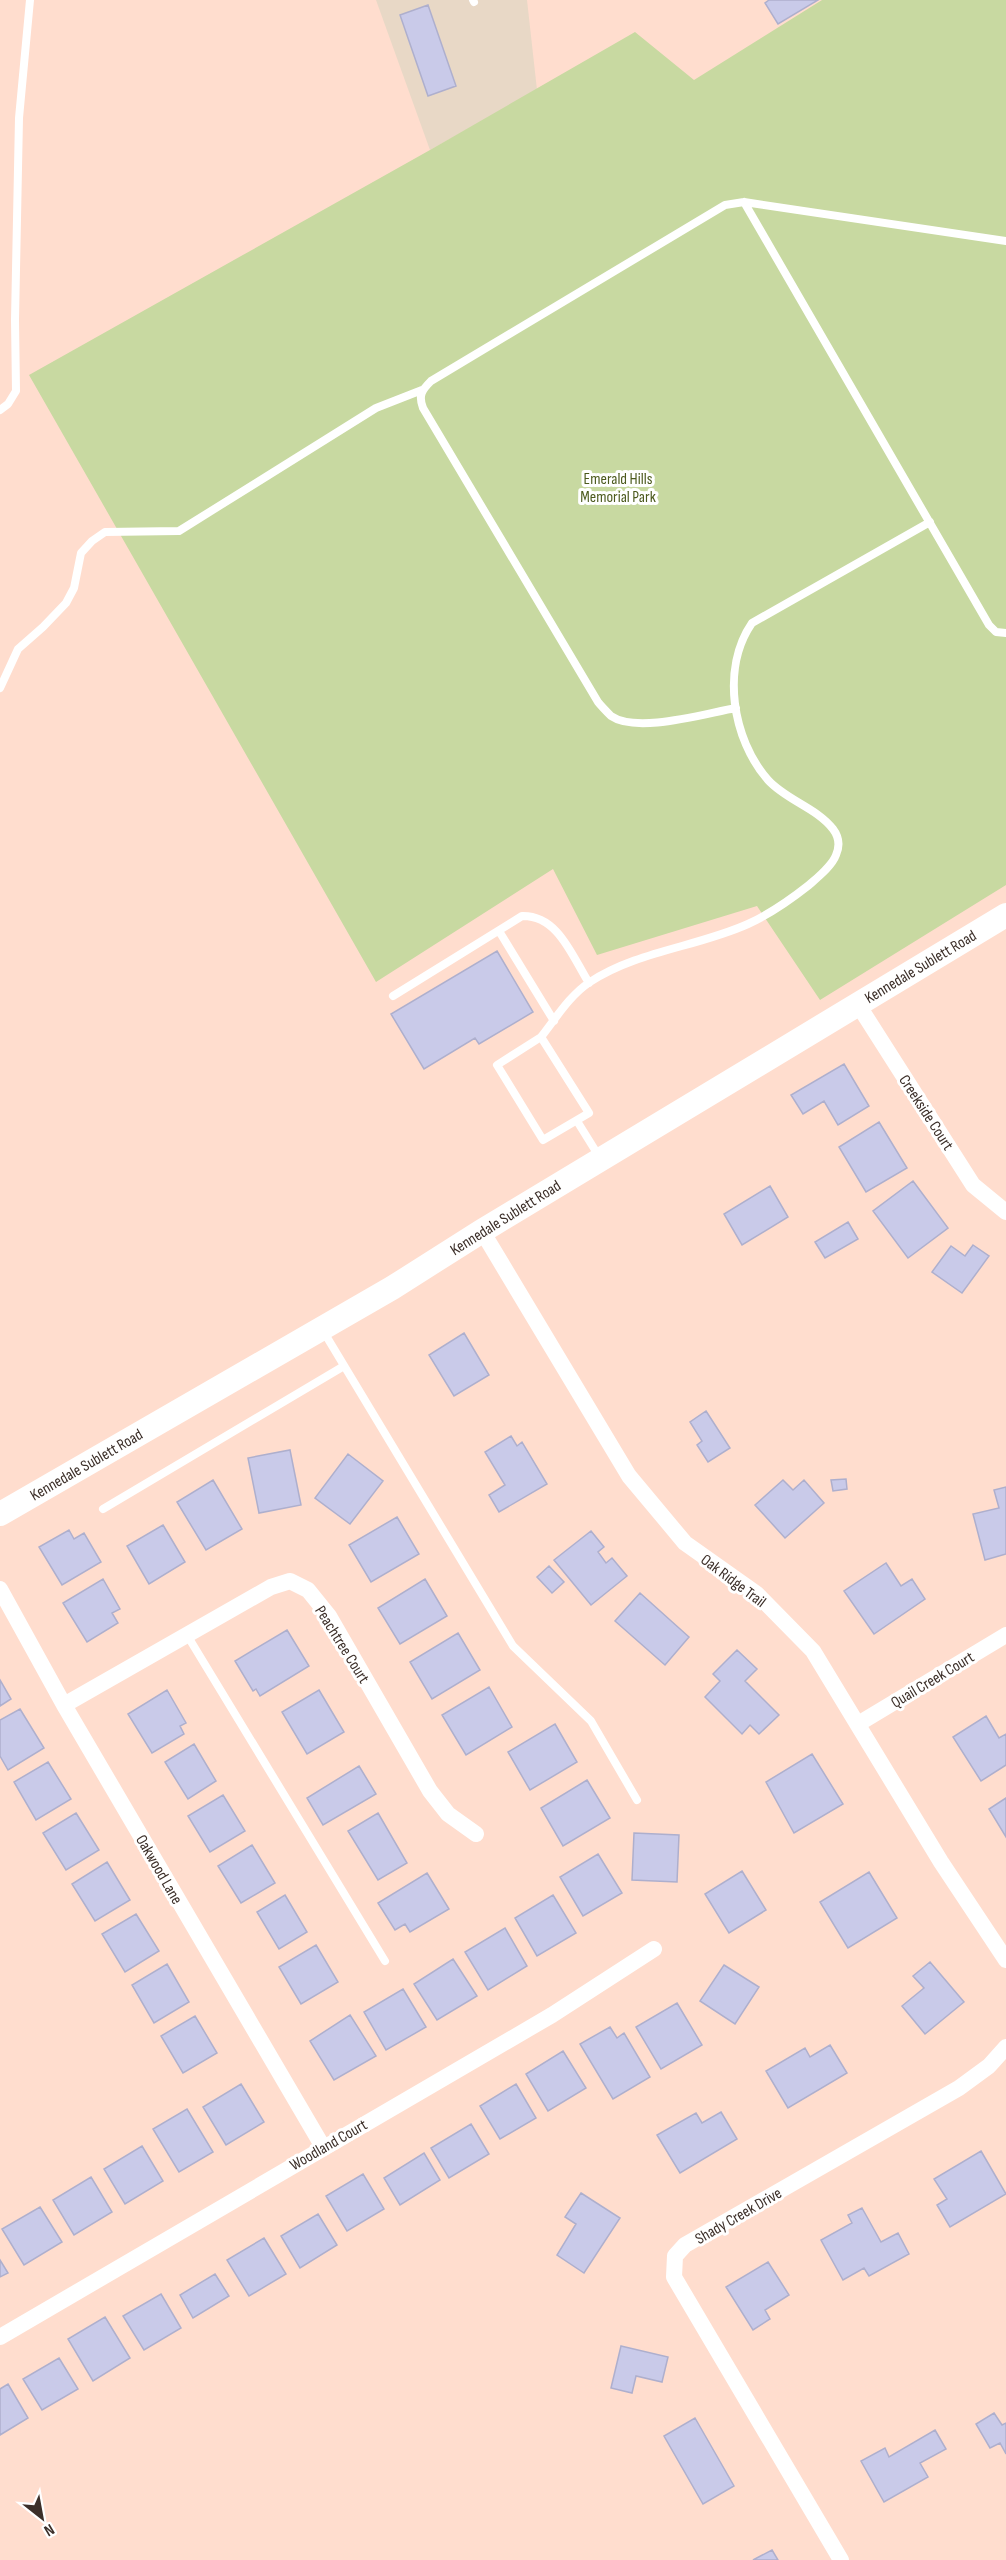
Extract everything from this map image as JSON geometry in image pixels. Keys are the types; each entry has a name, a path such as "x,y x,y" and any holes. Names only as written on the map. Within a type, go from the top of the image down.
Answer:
{"main road":[{"name":"Kennedale Sublett Road","path":"0,1514 392,1288 600,1159 1006,915"}],"street":[{"name":"Creekside Court","path":"857,1003 973,1185 1006,1212"},
{"name":"Oak Ridge Trail","path":"482,1231 630,1476 685,1543 757,1594 813,1651 941,1862 1006,1960"},
{"name":"Peachtree Court","path":"64,1705 271,1587 290,1581 308,1590 329,1616 430,1791 448,1814 476,1834"},
{"name":"Oakwood Lane","path":"0,1589 64,1705 323,2147"},
{"name":"Quail Creek Court","path":"858,1724 1006,1635"},
{"name":"Woodland Court","path":"0,2337 552,2015 654,1949"},
{"name":"Shady Creek Drive","path":"841,2560 674,2277 675,2256 685,2246 959,2088 988,2066 1006,2047"}],"lane":[{"path":"0,410 8,404 16,391 19,118 30,0"},
{"path":"0,688 18,648 44,627 66,603 74,588 81,553 105,532 179,531 376,408 422,390 431,381 725,205 744,202 1006,241"},
{"path":"744,202 989,625 996,632 1006,633"},
{"path":"422,390 420,399 423,408 598,702 612,717 629,722 650,723 736,708"},
{"path":"542,1037 589,1113 543,1140 497,1065 542,1037 568,1003 588,983 622,965 747,925 788,902 836,857 840,844 834,830 768,779 755,761 744,735 733,697 734,665 742,637 752,623 930,522"},
{"path":"393,996 522,916 535,916 548,922 559,934 588,983"},
{"path":"499,931 554,1021"},
{"path":"577,1120 600,1159"},
{"path":"322,1329 513,1646 591,1721 637,1800"},
{"path":"103,1509 344,1366"},
{"path":"187,1635 385,1961"}],"shaded area":[{"path":"376,0 527,0 537,90 430,150"}],"green space":[{"name":"Emerald Hills Memorial Park","path":"822,0 1006,0 1006,885 820,1000 757,906 597,955 553,869 376,982 29,375 635,32 694,80"}],"building":[{"path":"769,0 818,0 778,24 765,3"},
{"path":"428,5 456,86 428,96 400,15"},
{"path":"497,951 533,1012 479,1044 475,1038 424,1069 391,1014"},
{"path":"844,1064 869,1106 838,1125 824,1101 803,1114 791,1095"},
{"path":"879,1122 907,1168 866,1192 839,1147"},
{"path":"913,1181 948,1228 908,1258 873,1211"},
{"path":"770,1186 788,1217 742,1245 724,1214"},
{"path":"848,1222 858,1239 825,1258 815,1242"},
{"path":"973,1245 989,1256 962,1293 932,1272 951,1246 965,1256"},
{"path":"464,1333 489,1375 454,1396 429,1355"},
{"path":"706,1411 730,1448 708,1462 697,1445 702,1441 690,1422"},
{"path":"511,1436 517,1446 522,1442 547,1484 499,1512 489,1495 505,1485 485,1452"},
{"path":"290,1450 301,1505 259,1513 248,1458"},
{"path":"348,1454 383,1481 350,1524 315,1498"},
{"path":"846,1479 847,1489 833,1491 831,1480"},
{"path":"213,1480 242,1529 206,1550 177,1502"},
{"path":"783,1480 793,1490 804,1480 824,1503 785,1538 755,1505"},
{"path":"1006,1487 1006,1554 985,1560 973,1514 999,1508 994,1490"},
{"path":"397,1517 419,1554 371,1582 349,1545"},
{"path":"163,1525 185,1562 149,1584 127,1546"},
{"path":"69,1530 74,1539 84,1533 101,1562 62,1585 39,1547"},
{"path":"591,1531 604,1547 598,1552 606,1563 612,1558 627,1576 591,1605 554,1560"},
{"path":"886,1563 901,1586 912,1579 925,1599 874,1634 844,1591"},
{"path":"549,1566 564,1582 552,1593 537,1577"},
{"path":"103,1579 120,1609 112,1613 118,1623 87,1642 63,1603"},
{"path":"425,1579 447,1616 400,1644 378,1608"},
{"path":"640,1593 689,1637 665,1665 615,1621"},
{"path":"287,1630 309,1666 260,1696 256,1689 253,1691 235,1661"},
{"path":"458,1633 480,1670 432,1699 410,1662"},
{"path":"737,1650 757,1669 745,1681 779,1715 759,1734 750,1725 742,1734 705,1697 720,1681 713,1674"},
{"path":"0,1680 11,1699 0,1706"},
{"path":"489,1687 512,1727 466,1755 442,1715"},
{"path":"167,1690 186,1723 180,1726 184,1734 152,1753 128,1714"},
{"path":"319,1690 344,1732 307,1754 282,1712"},
{"path":"20,1709 44,1748 8,1770 0,1756 0,1720"},
{"path":"986,1716 999,1738 1006,1734 1006,1765 981,1781 953,1737"},
{"path":"555,1724 577,1762 530,1790 508,1752"},
{"path":"194,1744 216,1781 188,1799 165,1762"},
{"path":"812,1754 843,1804 794,1833 766,1782"},
{"path":"48,1762 71,1799 36,1820 14,1782"},
{"path":"359,1766 376,1794 323,1825 307,1798"},
{"path":"587,1780 610,1818 563,1846 541,1808"},
{"path":"223,1795 245,1831 210,1852 188,1816"},
{"path":"1006,1798 1006,1837 989,1809"},
{"path":"76,1813 99,1850 66,1870 43,1833"},
{"path":"378,1813 407,1863 378,1880 348,1831"},
{"path":"634,1833 679,1835 677,1882 632,1880"},
{"path":"252,1845 275,1883 241,1903 218,1866"},
{"path":"598,1854 622,1893 583,1916 560,1877"},
{"path":"107,1862 130,1900 95,1921 72,1884"},
{"path":"742,1871 766,1910 729,1933 705,1894"},
{"path":"869,1872 897,1918 848,1948 820,1902"},
{"path":"427,1873 449,1909 410,1932 405,1924 395,1930 378,1903"},
{"path":"285,1895 307,1932 279,1949 257,1912"},
{"path":"553,1895 576,1933 537,1956 515,1918"},
{"path":"136,1914 159,1951 125,1972 102,1934"},
{"path":"505,1928 527,1966 488,1990 465,1952"},
{"path":"316,1945 338,1982 301,2004 279,1967"},
{"path":"453,1959 477,1996 437,2020 414,1984"},
{"path":"930,1962 964,2002 925,2034 902,2006 924,1988 913,1976"},
{"path":"167,1964 189,2002 154,2023 132,1985"},
{"path":"724,1965 759,1987 735,2024 700,2001"},
{"path":"403,1989 426,2027 386,2050 364,2012"},
{"path":"677,2003 702,2045 661,2069 636,2027"},
{"path":"350,2015 376,2056 334,2080 310,2041"},
{"path":"195,2016 217,2053 183,2073 161,2036"},
{"path":"610,2027 617,2038 624,2033 650,2077 613,2099 580,2044"},
{"path":"830,2045 847,2073 788,2108 766,2071 805,2048 810,2057"},
{"path":"563,2051 586,2088 548,2111 526,2074"},
{"path":"241,2084 264,2122 226,2145 203,2107"},
{"path":"516,2084 536,2118 500,2139 480,2106"},
{"path":"187,2109 213,2152 179,2172 153,2129"},
{"path":"721,2112 737,2139 680,2173 657,2135 696,2113 702,2123"},
{"path":"471,2124 489,2154 449,2178 431,2148"},
{"path":"142,2146 163,2181 125,2204 104,2169"},
{"path":"981,2151 1006,2194 950,2227 937,2205 947,2199 934,2179"},
{"path":"424,2153 440,2180 400,2205 384,2178"},
{"path":"363,2174 384,2209 347,2231 326,2196"},
{"path":"91,2177 112,2212 74,2235 53,2200"},
{"path":"581,2193 620,2218 584,2273 557,2255 576,2224 565,2217"},
{"path":"40,2207 62,2242 24,2265 2,2229"},
{"path":"862,2208 881,2242 898,2233 909,2254 869,2276 864,2268 843,2280 821,2240 852,2223 848,2215"},
{"path":"318,2214 337,2245 300,2268 281,2236"},
{"path":"264,2238 286,2274 249,2296 227,2260"},
{"path":"0,2260 8,2273 0,2277"},
{"path":"768,2262 789,2295 765,2310 770,2319 753,2330 726,2287"},
{"path":"215,2274 229,2296 193,2318 180,2295"},
{"path":"161,2294 181,2328 144,2350 123,2316"},
{"path":"105,2317 130,2358 93,2381 68,2339"},
{"path":"621,2346 668,2357 662,2382 636,2376 632,2393 611,2388"},
{"path":"59,2358 78,2389 42,2410 23,2379"},
{"path":"8,2384 28,2418 0,2435 0,2389"},
{"path":"994,2413 1002,2425 1006,2423 1006,2454 1000,2443 990,2448 976,2424"},
{"path":"695,2418 734,2486 703,2504 664,2436"},
{"path":"935,2430 946,2449 920,2463 928,2477 884,2502 861,2461 885,2448 889,2457"},
{"path":"772,2550 778,2560 753,2560"}]}
